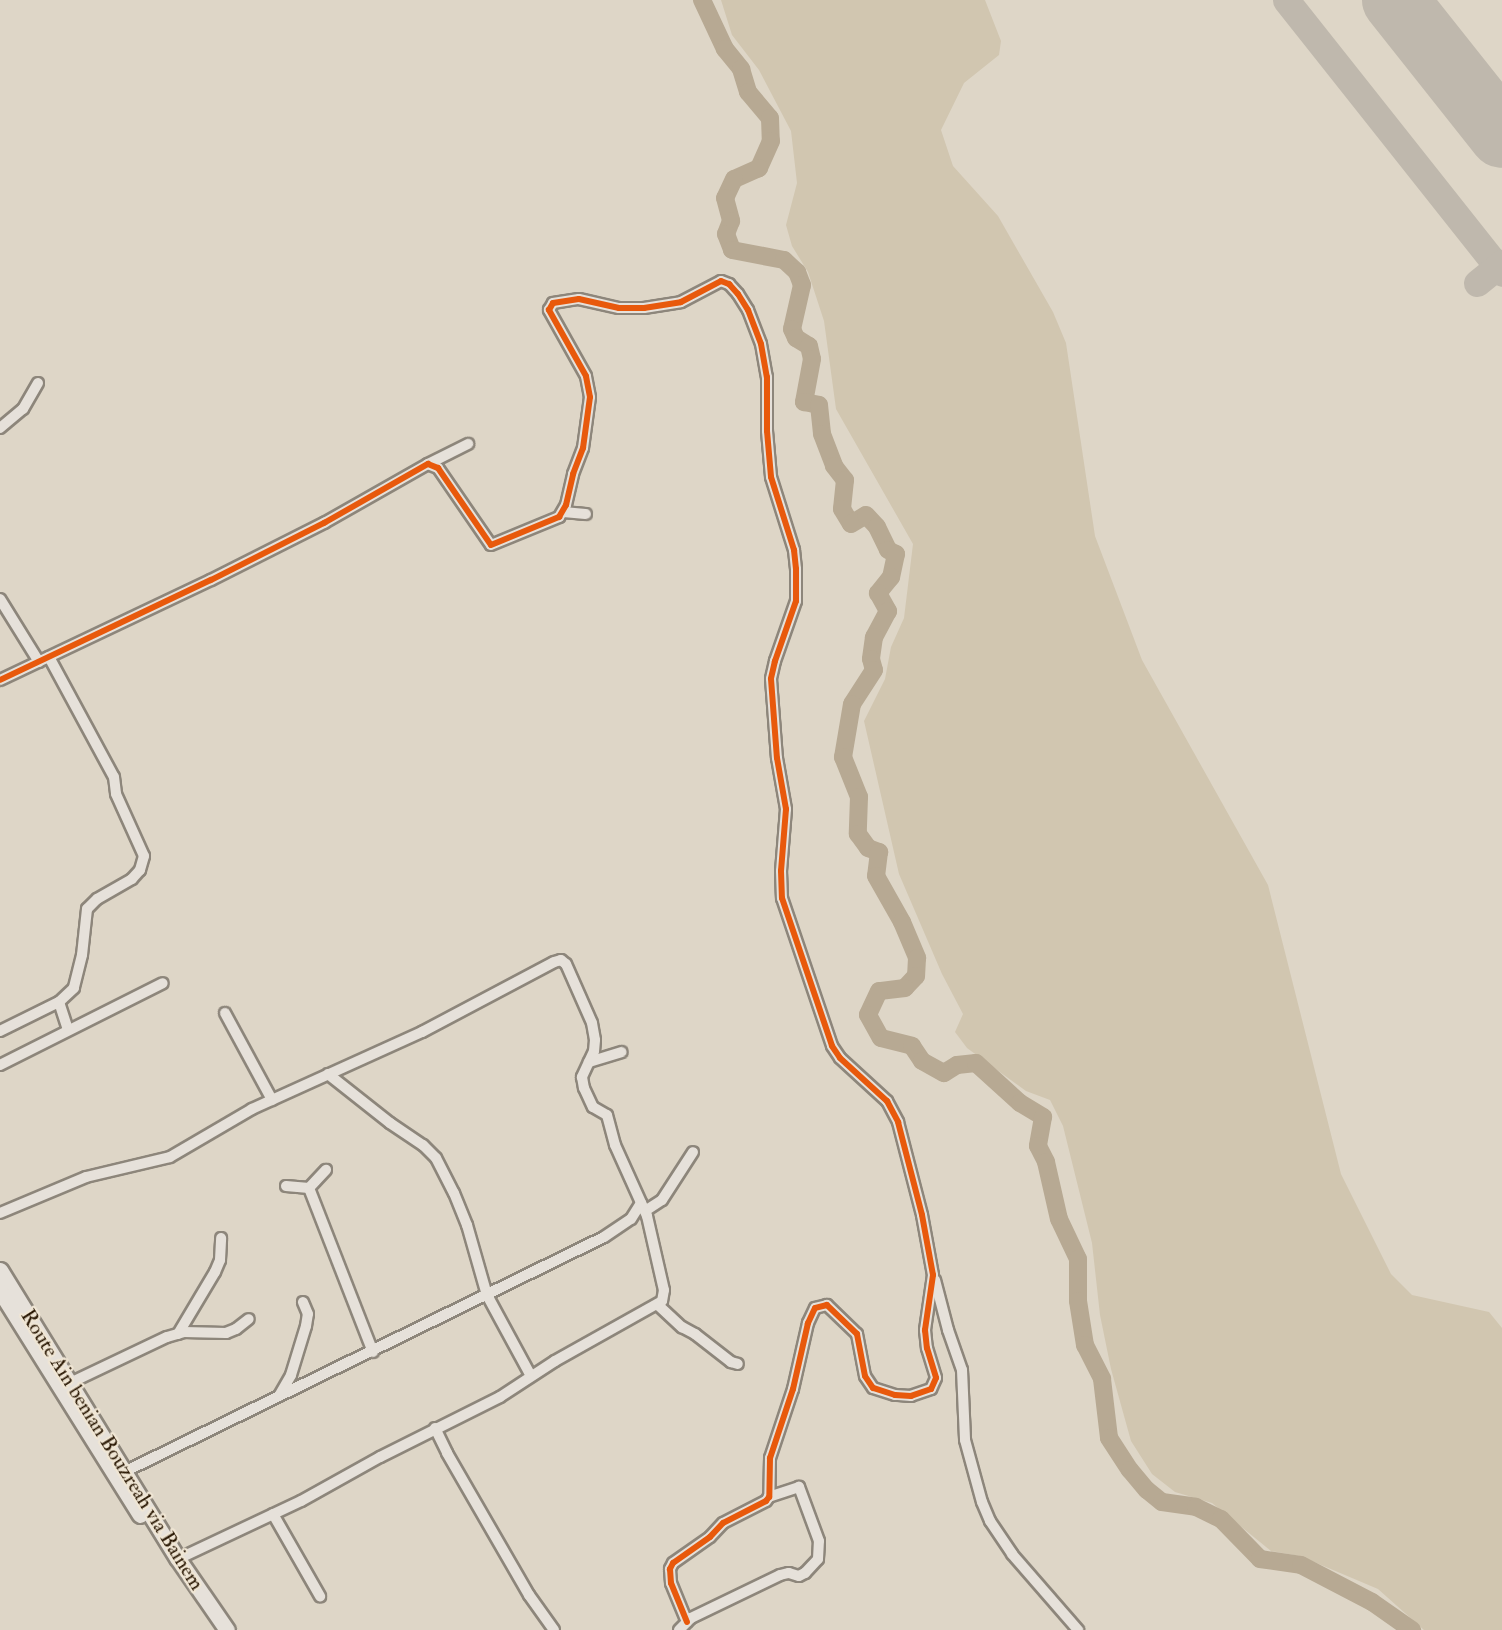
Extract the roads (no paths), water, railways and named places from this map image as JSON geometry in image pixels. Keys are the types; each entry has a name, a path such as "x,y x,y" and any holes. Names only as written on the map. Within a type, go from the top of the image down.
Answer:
{"main road":[{"name":"Route Ain benian Bouzreah via Bainem","path":"0,1270 178,1559 227,1630"},
{"name":"Route Ain benian Bouzreah via Bainem","path":"0,1291 108,1467 216,1630"}],"street":[{"path":"428,464 438,468 491,545 559,517 563,512 583,448 590,392 586,376 549,310 552,303 579,299 619,308 644,308 681,302 716,282 729,284 748,310 761,344 767,377 767,431 771,477 794,550 796,569 796,601 774,661 771,679 777,758 786,809 781,871 783,898 832,1046 840,1058 887,1101 895,1113 922,1215 933,1275 962,1370 965,1440 982,1502 1001,1539 1078,1630"},
{"path":"0,428 23,409 38,383"},
{"path":"0,680 304,534 468,444"},
{"path":"563,512 586,514"},
{"path":"0,598 44,659 114,777 116,794 144,856 140,870 132,879 89,906 82,955 74,988 59,1002 0,1031"},
{"path":"0,1213 86,1177 164,1159 272,1100 422,1032 561,960 566,964 592,1023 594,1051 582,1077 584,1088 593,1107 607,1115 615,1145 643,1207 664,1298 658,1305 531,1376 500,1397 435,1428 273,1515 178,1559"},
{"path":"0,1065 163,983"},
{"path":"59,1002 68,1030"},
{"path":"225,1013 272,1100"},
{"path":"589,1062 621,1052"},
{"path":"328,1074 390,1123 423,1145 436,1158 454,1193 466,1224 487,1295 531,1376"},
{"path":"124,1472 182,1441 373,1352 613,1232 643,1207 662,1200 693,1152"},
{"path":"309,1188 326,1170"},
{"path":"286,1186 309,1188"},
{"path":"309,1188 373,1352"},
{"path":"178,1334 215,1272 220,1260 221,1238"},
{"path":"769,1497 770,1458 793,1389 808,1323 815,1308 827,1305 857,1334 865,1376 873,1388 903,1396 924,1393 933,1386 936,1378 927,1348 925,1330 933,1275"},
{"path":"279,1397 291,1375 306,1326 308,1314 303,1302"},
{"path":"658,1305 682,1327 695,1334 731,1362 738,1364"},
{"path":"70,1383 178,1334 226,1333 249,1319"},
{"path":"435,1428 450,1460 529,1596 554,1630"},
{"path":"799,1486 819,1541 818,1559 799,1576 789,1573 780,1575 683,1626 669,1578 673,1563 710,1537 723,1523 766,1501 769,1497 799,1486"},
{"path":"273,1515 320,1596"}],"waterway":[{"path":"702,0 725,49 741,69 748,92 770,118 771,141 759,168 734,179 725,198 731,221 726,234 732,250 784,260 797,272 802,285 792,329 796,338 809,346 812,359 804,402 819,405 822,434 834,466 845,480 842,509 851,524 866,515 877,527 888,550 896,554 891,577 878,593 888,611 874,637 871,659 874,670 852,704 843,757 859,797 858,834 868,848 879,852 876,876 902,922 917,958 916,976 905,988 879,991 868,1015 881,1038 912,1046 922,1061 944,1073 957,1065 976,1063 1020,1103 1043,1117 1038,1146 1046,1162 1059,1219 1078,1259 1078,1301 1085,1345 1102,1379 1109,1438 1130,1470 1147,1490 1162,1502 1196,1507 1221,1519 1260,1559 1301,1565 1372,1602 1412,1630"}]}
